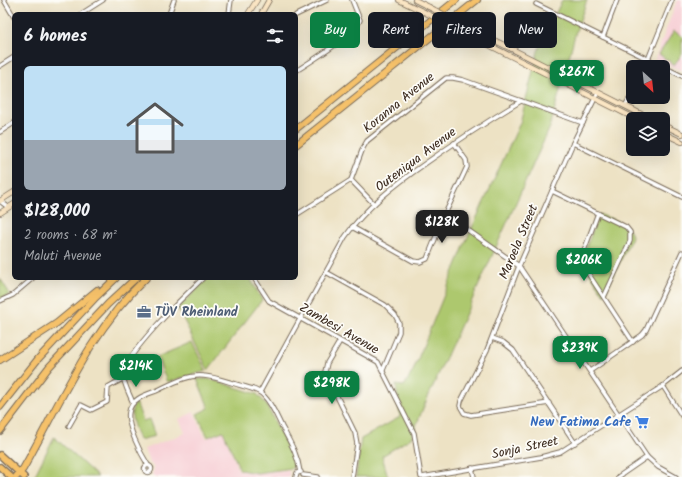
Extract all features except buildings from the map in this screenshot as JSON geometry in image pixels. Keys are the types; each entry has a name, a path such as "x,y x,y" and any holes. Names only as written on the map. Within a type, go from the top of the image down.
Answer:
{"highway":[{"path":"298,127 456,0"},
{"path":"298,143 477,0"},
{"path":"0,360 57,323 109,280"},
{"path":"0,407 38,359 114,280"},
{"path":"0,431 49,367 108,304 134,280"},
{"path":"20,476 78,368 102,328 144,280"}],"main road":[{"path":"249,12 256,0"},
{"path":"262,12 269,0"},
{"path":"399,0 626,114"},
{"path":"415,0 637,112"},
{"path":"572,79 579,86 590,92 595,99"},
{"path":"670,128 682,134"},
{"path":"670,134 677,137 681,142"},
{"path":"670,136 681,142"},
{"path":"0,201 12,193"},
{"path":"0,213 12,205"},
{"path":"0,455 20,476"},
{"path":"0,467 11,477"}],"street":[{"path":"4,0 12,14"},
{"path":"84,12 103,0"},
{"path":"171,12 174,0"},
{"path":"229,12 231,0"},
{"path":"298,14 326,0"},
{"path":"298,70 327,51 357,27 360,20 352,0"},
{"path":"603,37 617,0"},
{"path":"536,4 649,60 672,0"},
{"path":"0,66 12,58"},
{"path":"670,70 682,76"},
{"name":"Koranna Avenue","path":"351,180 363,148 368,141 446,78 458,79 521,102"},
{"name":"Maroela Street","path":"549,403 472,416 462,412 460,406 461,401 492,338 520,266 573,143 598,92"},
{"path":"521,102 583,123"},
{"name":"Outeniqua Avenue","path":"260,392 352,227 374,204 405,178 454,143 521,102"},
{"path":"631,104 631,109"},
{"path":"0,132 12,124"},
{"path":"352,227 413,261 424,261 429,256 445,214 467,167 466,160 454,143"},
{"path":"573,143 682,196"},
{"path":"298,214 351,180 374,204"},
{"path":"552,191 626,227 631,233 630,241 604,298"},
{"path":"0,201 8,207"},
{"path":"598,213 581,260 584,267 633,342"},
{"path":"445,214 520,266 647,457 658,467 676,477"},
{"path":"590,371 633,342 646,330 682,252"},
{"path":"326,272 385,305 395,315 400,329 383,370"},
{"path":"0,300 14,295 31,280"},
{"path":"133,403 124,378 126,367 148,335 200,280"},
{"name":"Zambesi Avenue","path":"255,280 269,301 378,362 414,433 422,477"},
{"path":"492,338 503,342 513,350 575,443"},
{"path":"340,341 327,363 326,372 355,433 357,444 352,477"},
{"name":"Sonja Street","path":"422,477 554,454 563,451 663,386 682,371"},
{"path":"151,477 149,472 151,468 146,466 128,421 129,410 133,403 144,395 184,379 198,376 210,376 260,392 269,402 294,450 302,476 318,477"},
{"path":"69,426 81,405 91,410 106,403 108,400 108,387 124,378"},
{"path":"663,386 682,416"},
{"path":"618,477 647,457"},
{"path":"472,468 474,477"},
{"path":"296,477 297,473 300,472"}],"shaded area":[{"path":"677,0 682,0 682,71 670,66 670,60 655,59"},
{"path":"194,412 204,435 207,438 223,432 240,471 260,473 289,470 289,477 153,477 152,474 154,469 149,463 144,449 185,433 179,419"}],"green space":[{"path":"562,0 587,0 576,31 550,127 411,438 382,456 388,477 356,477 361,439 400,417 396,385 404,386 413,371 466,241 520,123 539,48 557,48 556,12"},
{"path":"674,31 682,36 682,54 674,65 670,62 670,60 667,60 659,54"},
{"path":"599,214 624,224 628,228 632,237 604,295 583,263 583,256"},
{"path":"0,278 10,294 0,299"},
{"path":"206,280 251,280 262,300 208,370 178,308"},
{"path":"192,342 206,371 167,382 157,357"},
{"path":"197,379 209,379 257,394 266,404 295,465 292,468 257,473 240,470 223,431 208,437 197,414 209,408"},
{"path":"136,402 143,421 149,419 155,436 139,440 132,416 133,406"},
{"path":"54,437 98,477 34,477"}],"place":[{"name":"TÜV Rheinland","path":"144,312"},
{"name":"New Fatima Cafe","path":"642,422"}]}
